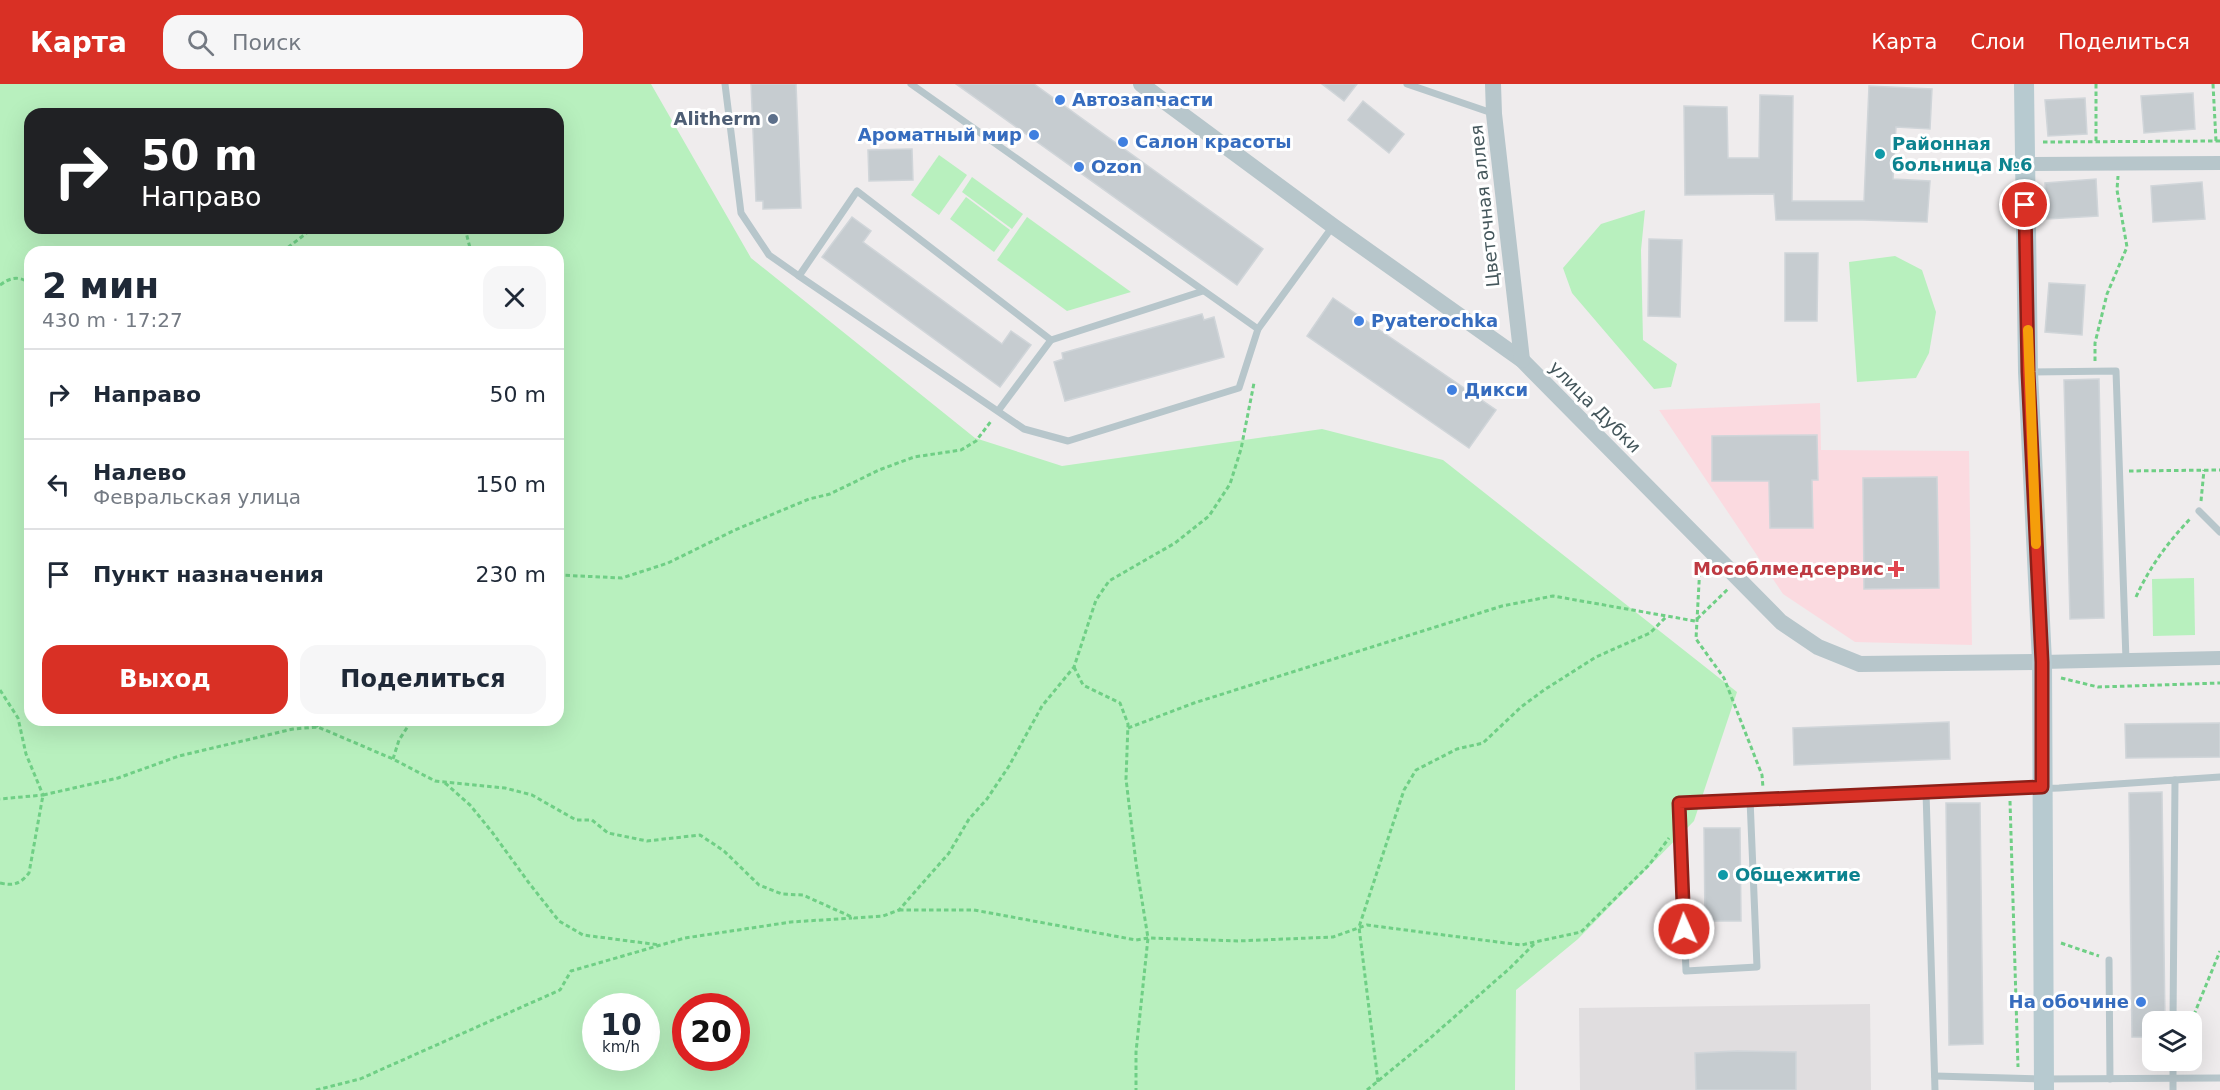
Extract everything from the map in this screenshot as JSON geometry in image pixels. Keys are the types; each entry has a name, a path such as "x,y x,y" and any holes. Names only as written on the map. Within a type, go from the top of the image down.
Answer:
{"main road":[{"path":"2024,84 2028,372 2042,662 2044,1085"}],"street":[{"name":"улица Дубки","path":"1141,84 1333,226 1522,360 1781,622 1818,647 1860,664 2042,662"},
{"name":"Цветочная аллея","path":"1493,84 1494,114 1522,360"},
{"path":"2025,164 2220,163"},
{"path":"2042,662 2220,658"}],"lane":[{"path":"725,84 741,213 770,255 1024,429 1068,441 1239,388 1258,329 1333,226"},
{"path":"911,84 1258,329"},
{"path":"1407,84 1494,114"},
{"path":"799,276 857,190 1051,340"},
{"path":"998,411 1051,340 1203,291"},
{"path":"2028,372 2116,371 2126,660"},
{"path":"2199,511 2220,532"},
{"path":"1750,799 1757,967 1686,971 1679,803 1750,799 2009,789 2220,777"},
{"path":"2173,1011 2175,780"},
{"path":"1926,792 1935,1090"},
{"path":"2109,960 2110,1079"},
{"path":"2173,1071 2173,1090"},
{"path":"1935,1076 2019,1078 2044,1085 2110,1079 2220,1078"}],"path":[{"path":"2096,84 2096,142"},
{"path":"2043,131 2043,143 2218,141 2213,84"},
{"path":"2095,371 2095,343 2107,294 2127,248 2117,190"},
{"path":"290,246 305,234"},
{"path":"0,285 9,279 24,279"},
{"path":"899,910 949,853 969,819 987,799 1009,766 1042,706 1074,667 1096,600 1109,581 1175,543 1209,516 1230,484 1241,449 1255,378"},
{"path":"564,575 622,578 668,563 735,530 809,499 830,494 879,470 914,457 961,450 976,441 998,411"},
{"path":"2125,621 2151,568 2175,534 2199,511 2204,470"},
{"path":"2120,471 2220,470"},
{"path":"1701,542 1696,639 1724,678 1762,775 1763,799"},
{"path":"1128,728 1194,703 1502,606 1553,596 1695,621 1738,579"},
{"path":"1378,1082 1359,927 1404,790 1416,770 1457,749 1483,743 1521,707 1544,690 1596,657 1650,633 1667,616"},
{"path":"1074,667 1083,685 1120,703 1128,728 1126,779 1148,938 1136,1053 1136,1090"},
{"path":"2061,678 2098,687 2220,683"},
{"path":"0,690 18,718 26,754 43,795 29,873 13,886 0,884"},
{"path":"393,759 399,740 408,726"},
{"path":"0,799 43,795 118,778 179,756 293,729 318,727 393,759 435,781 506,788 532,795 576,820 592,820 608,833 647,841 700,834 724,851 759,885 782,894 803,895 854,918"},
{"path":"444,782 470,805 559,921 583,935 661,945"},
{"path":"2009,789 2019,1078"},
{"path":"316,1090 360,1079 560,990 571,970 685,938 791,922 883,916 899,910 974,910 1136,940 1148,938 1238,941 1333,937 1367,925 1521,945 1537,942 1581,932 1649,865 1680,825"},
{"path":"1367,1090 1510,968 1537,942"},
{"path":"2061,942 2109,960"},
{"path":"2195,1011 2220,951"}],"shaded area":[{"path":"1820,403 1821,450 1969,451 1972,645 1855,642 1783,594 1659,410"},
{"path":"1870,1004 1871,1090 1580,1090 1579,1008"}],"green space":[{"path":"0,84 651,84 751,258 975,438 1062,466 1322,429 1443,460 1737,692 1694,821 1578,939 1516,990 1515,1090 0,1090"},
{"path":"939,155 967,175 939,215 911,195"},
{"path":"972,177 1023,214 1012,229 962,192"},
{"path":"966,197 1010,230 994,252 950,219"},
{"path":"1645,210 1641,250 1643,340 1677,364 1671,387 1654,389 1572,293 1563,268 1601,224"},
{"path":"1027,217 1131,292 1067,311 997,260"},
{"path":"1895,256 1922,270 1936,312 1929,353 1916,378 1857,382 1849,262"},
{"path":"2194,578 2195,635 2153,636 2152,579"}],"building":[{"path":"751,84 796,84 801,208 763,209 763,201 756,201"},
{"path":"956,84 1034,84 1263,249 1237,285"},
{"path":"1322,84 1357,84 1344,101"},
{"path":"1869,86 1932,89 1930,129 1896,127 1893,179 1930,181 1927,222 1776,220 1774,194 1685,195 1684,106 1727,107 1728,158 1759,158 1760,95 1793,96 1792,201 1864,201"},
{"path":"2193,93 2195,129 2144,133 2141,96"},
{"path":"2085,98 2087,134 2048,136 2045,100"},
{"path":"1363,101 1404,134 1389,153 1348,120"},
{"path":"912,149 913,180 869,181 868,150"},
{"path":"2096,179 2098,216 2047,219 2045,183"},
{"path":"2202,182 2205,219 2153,222 2151,186"},
{"path":"852,217 871,231 863,242 1002,344 1011,331 1031,345 1000,387 822,257"},
{"path":"1649,239 1682,240 1680,317 1648,316"},
{"path":"1785,253 1818,253 1817,321 1785,321"},
{"path":"2049,283 2085,285 2082,335 2045,332"},
{"path":"1333,298 1496,410 1469,448 1307,336"},
{"path":"1202,314 1204,320 1214,317 1224,357 1065,401 1054,362 1063,359 1062,353"},
{"path":"2099,379 2104,618 2070,619 2064,380"},
{"path":"1817,435 1818,480 1812,480 1813,528 1770,528 1769,481 1712,481 1712,436"},
{"path":"1937,477 1939,588 1864,589 1863,478"},
{"path":"1949,722 1950,759 1794,765 1793,728"},
{"path":"2220,723 2220,757 2126,758 2125,724"},
{"path":"2162,792 2165,1011 2142,1011 2142,1037 2132,1037 2129,793"},
{"path":"1946,803 1980,803 1983,1044 1949,1045"},
{"name":"Общежитие","path":"1704,828 1740,828 1741,921 1705,921"},
{"path":"1796,1052 1796,1090 1696,1090 1695,1053"}],"slow traffic":[{"path":"2028,330 2036,544"}],"place":[{"name":"Автозапчасти","path":"1060,100"},
{"name":"Alitherm","path":"773,119"},
{"name":"Ароматный мир","path":"1034,135"},
{"name":"Салон красоты","path":"1123,142"},
{"name":"Районная больница №6","path":"1880,154"},
{"name":"Ozon","path":"1079,167"},
{"name":"Pyaterochka","path":"1359,321"},
{"name":"Дикси","path":"1452,390"},
{"name":"Мособлмедсервис","path":"1896,569"},
{"name":"Общежитие","path":"1723,875"},
{"name":"На обочине","path":"2141,1002"}],"route":[{"path":"1684,929 1679,803 2042,787 2042,662 2028,372 2025,205"}]}
